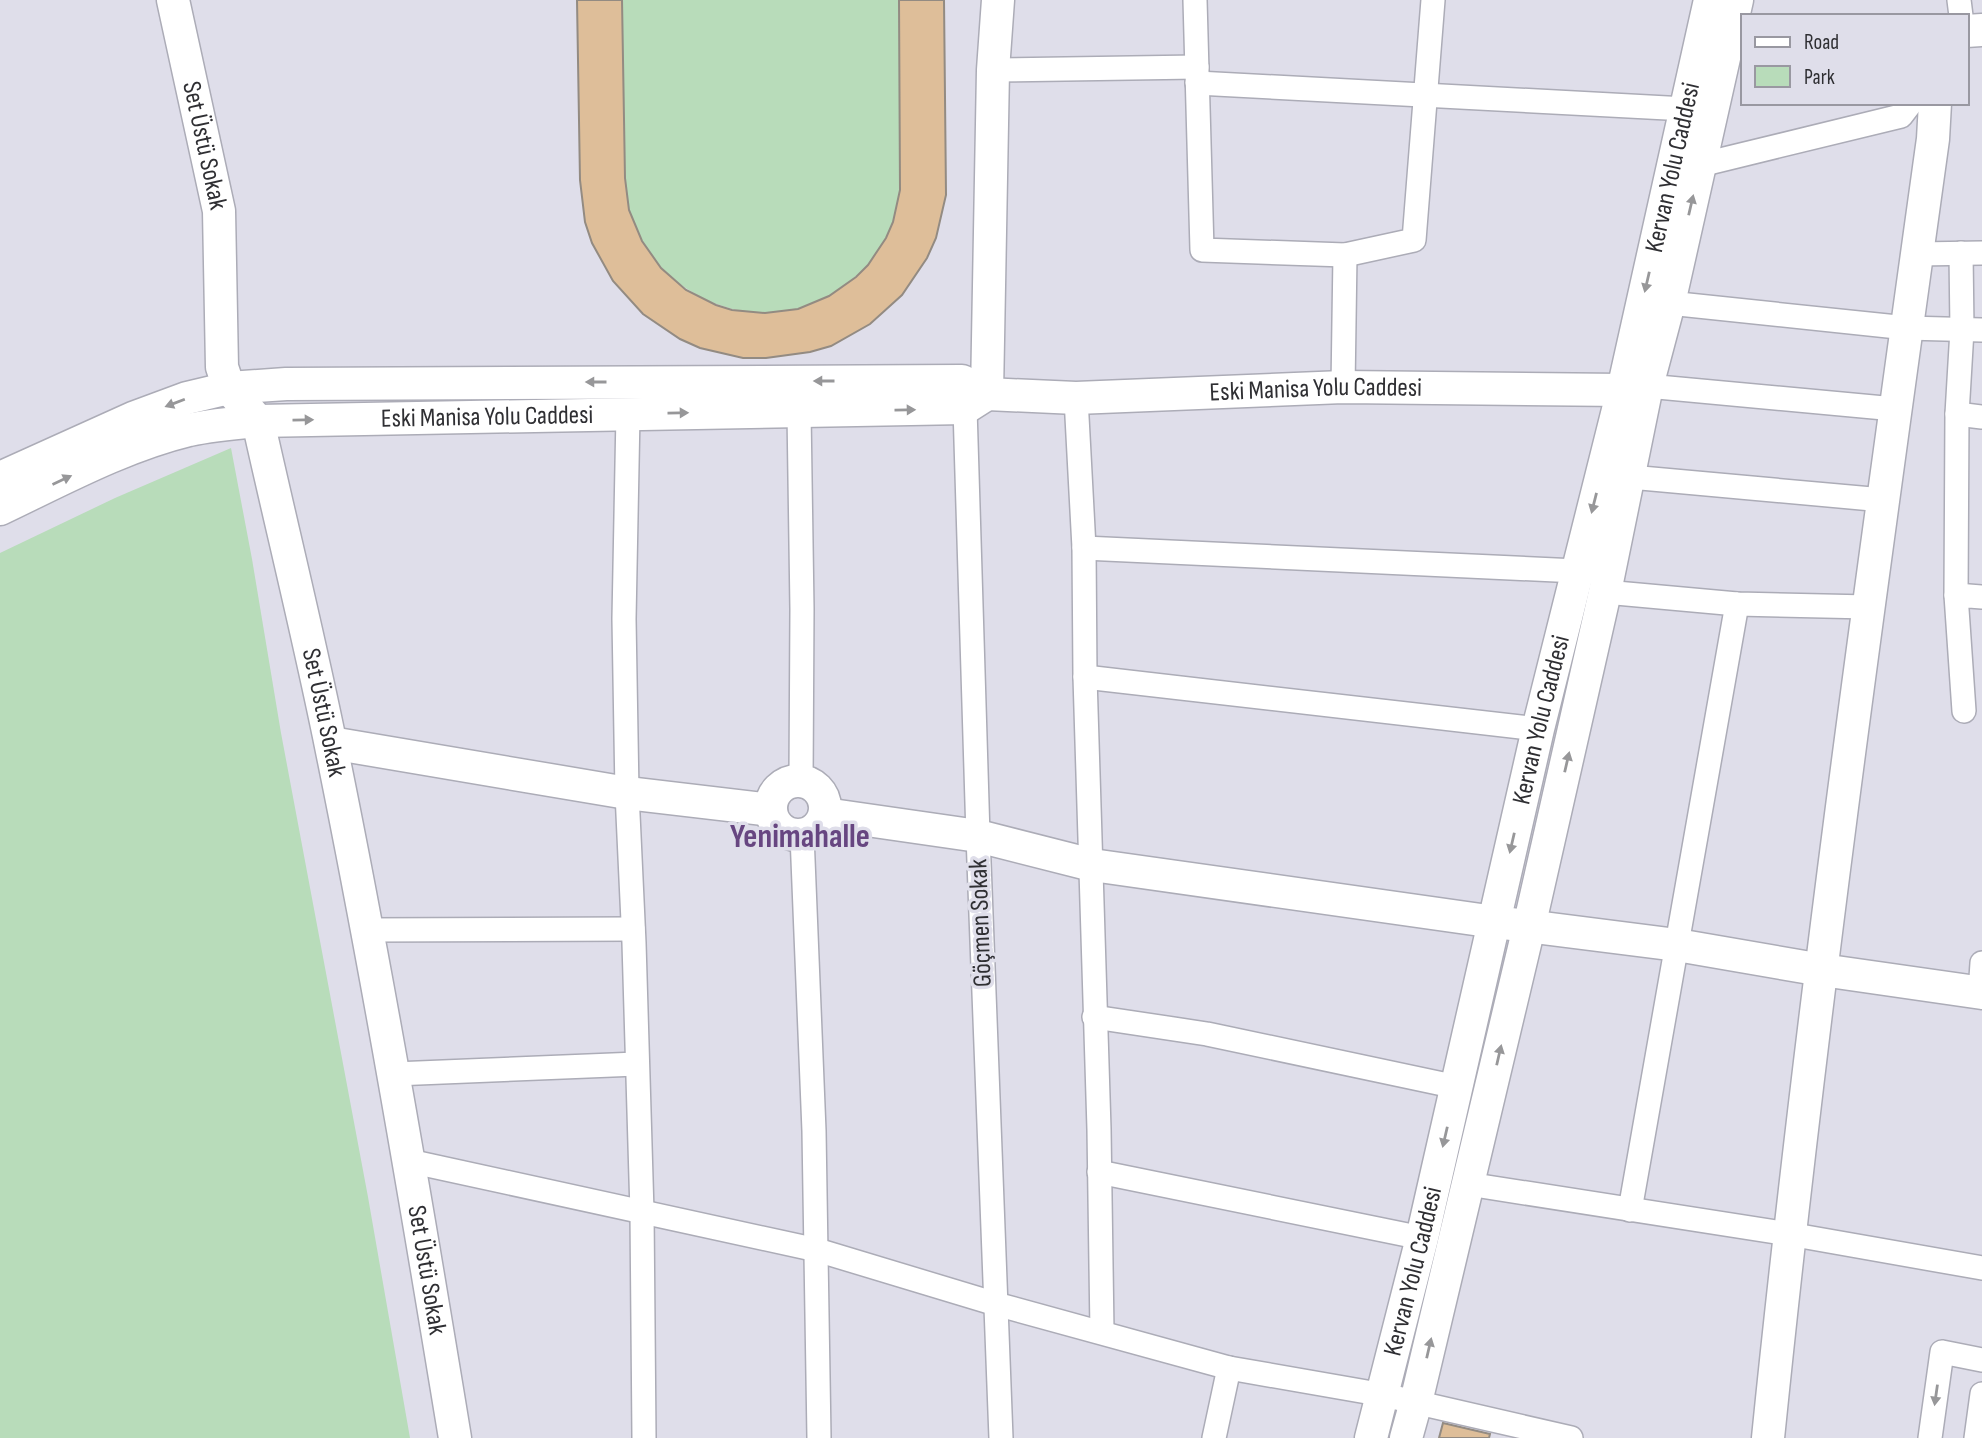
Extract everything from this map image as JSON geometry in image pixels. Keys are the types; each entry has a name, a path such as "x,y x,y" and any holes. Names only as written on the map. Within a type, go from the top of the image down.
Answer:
{"main road":[{"name":"Set Üstü Sokak","path":"173,0 219,211 222,367 229,388 258,421 331,743 410,1161 454,1438"},
{"path":"976,401 998,0"},
{"name":"Kervan Yolu Caddesi","path":"1406,1438 1529,927 1605,592 1629,477 1635,388 1686,109 1723,47 1710,0"},
{"name":"Kervan Yolu Caddesi","path":"1371,1438 1422,1238 1538,729 1577,571 1635,388 1669,303 1723,47 1737,0"},
{"path":"1768,1438 1789,1234 1822,970 1882,500 1933,139 1935,105"},
{"name":"Eski Manisa Yolu Caddesi","path":"0,478 133,418 187,398 229,388 299,384 962,381 976,401"},
{"name":"Eski Manisa Yolu Caddesi","path":"0,509 153,441 214,425 258,421 799,412 976,401 1343,387 1635,388"},
{"path":"331,743 627,793 771,810"},
{"path":"801,780 818,788 826,804 825,814 817,828 802,835 794,835 775,824 771,810 772,798 779,788 789,781 801,780"},
{"path":"825,814 978,836 1092,865 1676,946 1822,970 1981,983"}],"street":[{"path":"1195,0 1202,250 1345,255 1414,240 1433,0"},
{"path":"993,70 1197,75 1426,95 1686,109"},
{"path":"1700,165 1901,116 1909,105"},
{"path":"1917,254 1972,253 1972,330 1957,414 1956,595 1965,711"},
{"path":"1343,387 1345,255"},
{"path":"1669,303 1907,328 1972,330"},
{"path":"1635,388 1895,409"},
{"path":"1076,398 1084,548 1102,1332"},
{"name":"Göçmen Sokak","path":"976,401 978,836 1001,1438"},
{"path":"799,412 801,780"},
{"path":"628,414 624,619 627,793 642,1212 644,1438"},
{"path":"1957,414 1982,417"},
{"path":"1629,477 1882,500"},
{"path":"1084,548 1577,571"},
{"path":"1605,592 1737,604 1868,607"},
{"path":"1956,595 1982,597"},
{"path":"1630,1210 1737,604"},
{"path":"1085,677 1538,729"},
{"path":"802,835 814,1131 818,1438"},
{"path":"368,930 633,929"},
{"path":"1094,1017 1207,1034 1457,1087"},
{"path":"394,1074 637,1064"},
{"path":"410,1161 817,1250 996,1304 1229,1368 1384,1395 1571,1438"},
{"path":"1099,1172 1422,1238"},
{"path":"1468,1184 1789,1234 1982,1268"},
{"path":"1930,1438 1942,1352 1982,1360"},
{"path":"1214,1438 1229,1368"},
{"path":"1976,1438 1982,1394"}],"green space":[{"path":"622,0 899,0 900,185 893,222 886,240 854,278 831,295 802,308 773,313 745,311 717,304 691,291 668,274 649,252 635,226 626,190"},
{"path":"231,448 410,1438 0,1438 0,553 115,498"}],"building":[{"path":"577,0 622,0 625,178 629,210 642,241 661,268 686,290 732,310 765,313 798,309 829,296 868,265 886,238 893,222 900,190 899,0 944,0 946,195 936,238 927,258 902,295 870,324 831,346 766,358 743,358 700,348 680,339 643,314 613,281 592,243 585,222 580,180"},
{"path":"1443,1423 1490,1434 1489,1438 1439,1438"}],"district":[{"name":"Yenimahalle","path":"800,837"}]}
